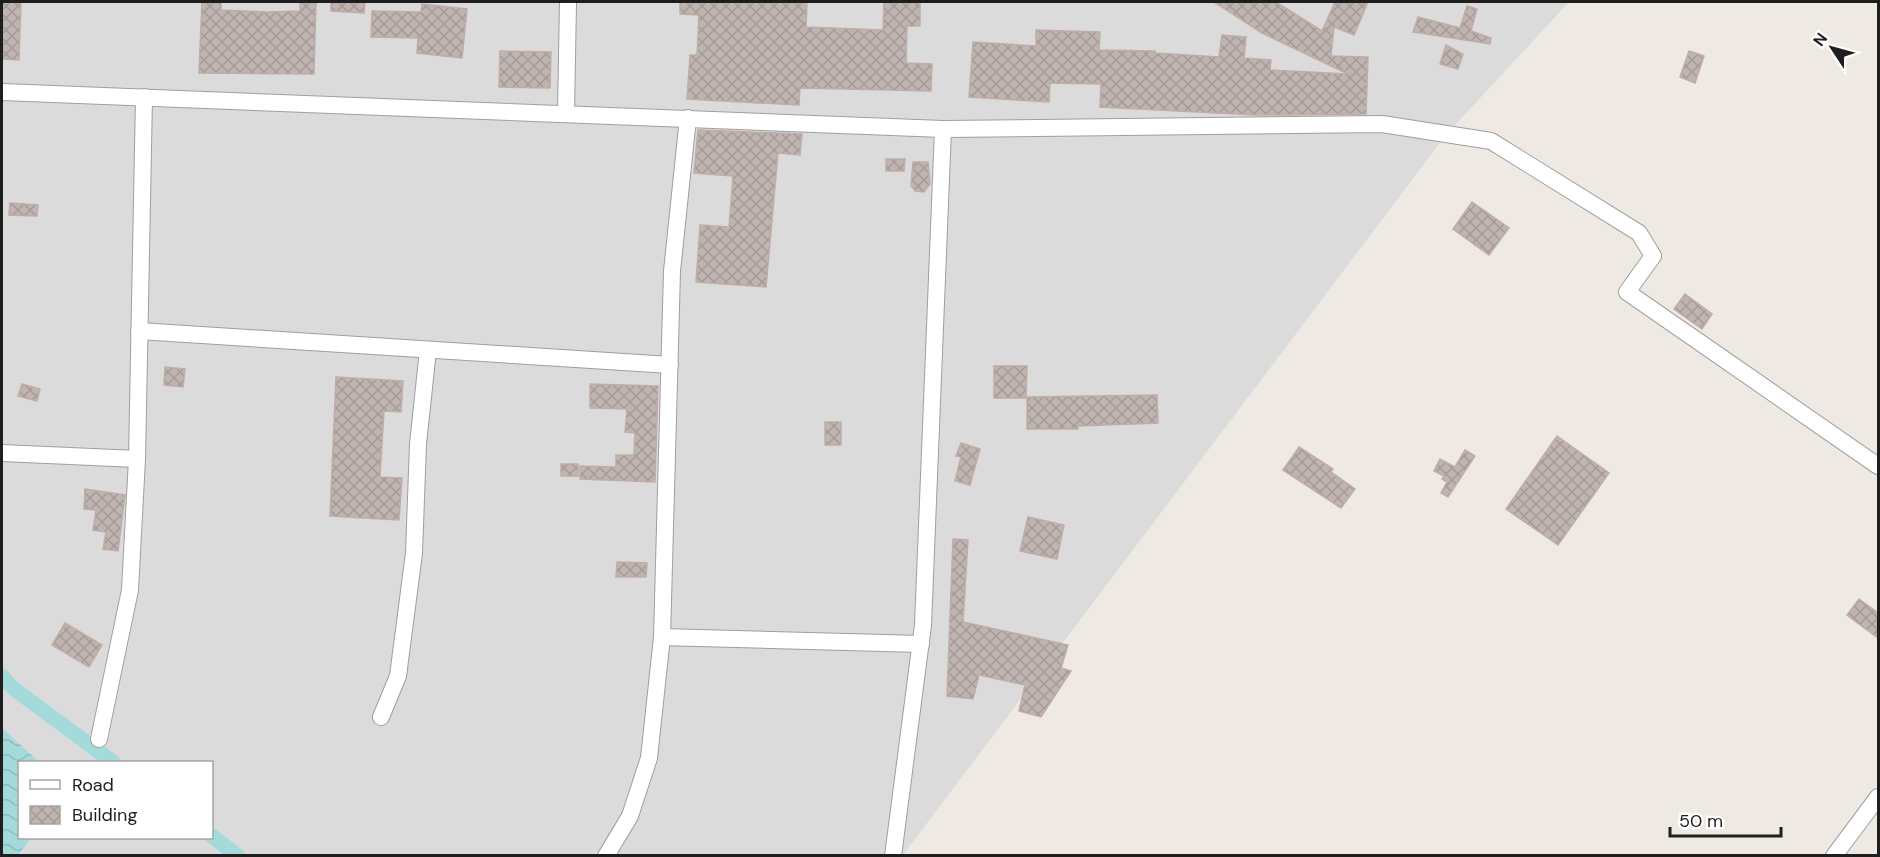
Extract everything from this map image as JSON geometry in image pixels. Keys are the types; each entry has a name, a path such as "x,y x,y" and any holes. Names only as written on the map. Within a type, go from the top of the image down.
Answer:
{"street":[{"path":"566,112 568,2"},
{"path":"2,92 566,112 943,129 1382,124 1445,136 1491,141 1639,233 1653,256 1627,291 1878,466"},
{"path":"99,739 130,590 137,459 144,97"},
{"path":"606,855 630,816 649,758 662,637 672,271 688,118"},
{"path":"893,855 921,644 943,129"},
{"path":"139,332 670,365"},
{"path":"381,717 398,676 414,553 418,444 428,350"},
{"path":"2,453 137,459"},
{"path":"662,637 921,644"},
{"path":"1834,855 1878,797"}],"shaded area":[{"path":"2,2 1569,2 1445,136 903,855 2,856"}],"water":[{"path":"2,728 38,761 18,761 18,839 30,839 18,855 2,855"}],"building":[{"path":"2,2 21,2 19,60 2,59"},
{"path":"202,2 221,2 221,10 268,12 300,11 300,2 316,2 314,74 199,73"},
{"path":"331,2 365,2 364,13 331,11"},
{"path":"680,2 807,2 806,27 883,30 884,2 920,2 920,26 907,26 906,63 932,64 931,91 800,88 799,105 687,99 690,55 697,55 699,15 680,14"},
{"path":"1214,2 1276,2 1322,31 1335,2 1368,2 1354,35 1334,27 1331,56 1368,57 1366,114 1257,115 1100,107 1101,84 1050,83 1049,102 969,97 973,42 1036,46 1036,30 1100,32 1099,50 1155,51 1155,53 1219,57 1222,35 1246,37 1244,58 1271,60 1270,70 1348,74 1262,33"},
{"path":"422,4 467,9 462,58 417,53 418,38 371,37 372,11 421,12"},
{"path":"1467,6 1477,9 1471,31 1491,38 1490,44 1413,32 1418,17 1460,28"},
{"path":"1446,45 1463,54 1458,69 1440,64"},
{"path":"500,51 551,52 550,88 499,87"},
{"path":"1689,51 1704,56 1695,83 1680,77"},
{"path":"698,130 802,134 800,155 778,153 766,287 696,282 700,225 729,227 733,176 694,173"},
{"path":"886,159 905,159 904,171 886,171"},
{"path":"913,162 928,162 930,184 924,192 915,191 911,186"},
{"path":"1472,202 1509,228 1489,255 1453,229"},
{"path":"10,203 38,205 37,216 9,215"},
{"path":"1685,294 1712,314 1702,329 1674,309"},
{"path":"994,366 1027,366 1026,398 994,398"},
{"path":"165,367 185,369 183,387 164,385"},
{"path":"336,377 403,381 401,412 384,411 380,477 402,478 399,520 330,516"},
{"path":"22,384 40,389 37,401 18,396"},
{"path":"590,384 658,386 655,482 580,479 580,466 616,467 616,455 634,455 635,433 625,432 627,409 590,408"},
{"path":"1157,395 1158,423 1078,426 1078,429 1027,429 1027,397"},
{"path":"825,422 841,422 841,445 825,445"},
{"path":"1557,436 1609,473 1558,545 1506,509"},
{"path":"961,443 980,449 970,485 955,481 961,457 956,456"},
{"path":"1299,447 1333,469 1331,472 1355,489 1341,508 1283,470"},
{"path":"1465,450 1475,456 1448,497 1441,493 1447,482 1442,479 1444,476 1434,471 1440,459 1455,467"},
{"path":"561,464 578,464 578,476 561,476"},
{"path":"85,489 125,495 118,551 103,549 106,532 93,530 96,510 84,509"},
{"path":"1028,517 1064,525 1057,559 1020,551"},
{"path":"953,539 968,540 963,622 1068,645 1061,668 1071,671 1041,717 1019,711 1025,685 979,675 973,699 947,696"},
{"path":"617,562 647,563 646,577 616,577"},
{"path":"1859,599 1878,613 1878,638 1847,615"},
{"path":"65,623 102,645 89,667 52,645"}],"waterway":[{"path":"2,676 14,689 112,761"},
{"path":"213,837 238,856"}]}
